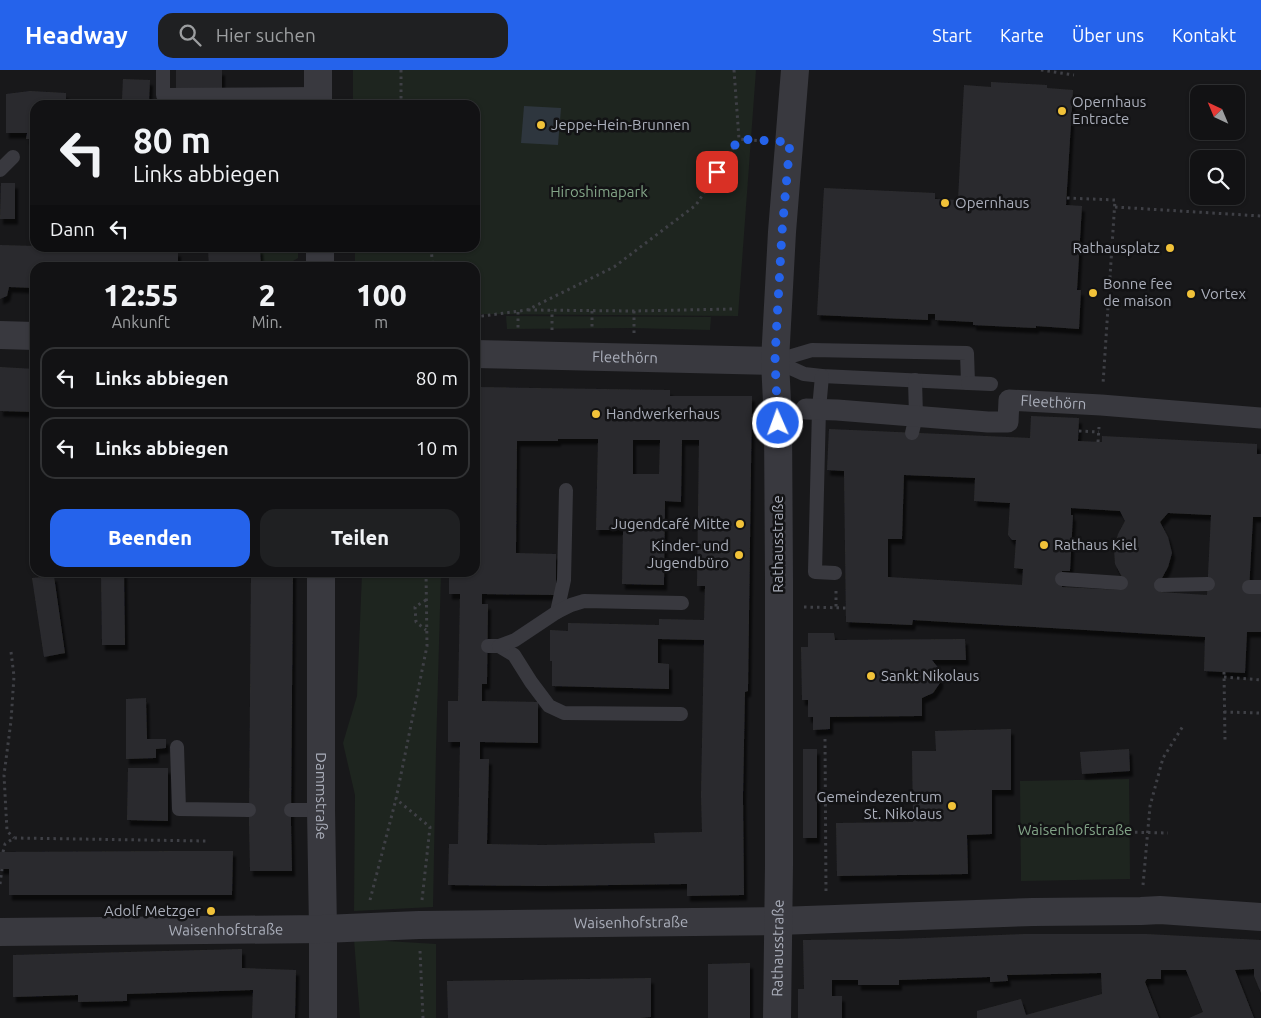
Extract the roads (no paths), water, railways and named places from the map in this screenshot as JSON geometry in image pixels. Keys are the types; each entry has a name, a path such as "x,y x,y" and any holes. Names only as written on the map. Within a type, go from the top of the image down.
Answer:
{"street":[{"name":"Rathausstraße","path":"777,1018 779,607 778,423 775,361 782,232 795,70"},
{"path":"0,335 30,336"},
{"name":"Fleethörn","path":"480,354 775,361"},
{"name":"Fleethörn","path":"813,409 914,424 1008,422 1009,400 1101,405 1261,418"},
{"name":"Dammstraße","path":"321,577 320,810 323,1018"},
{"name":"Waisenhofstraße","path":"0,932 323,929 419,925 778,920 1160,910 1261,917"}],"lane":[{"path":"163,70 163,95 318,90"},
{"path":"0,170 13,157"},
{"path":"775,361 812,350 967,353 968,383"},
{"path":"775,361 804,374 822,376 991,384"},
{"path":"822,376 813,409 815,572 835,573"},
{"path":"914,424 915,380"},
{"path":"557,612 564,580 566,490"},
{"path":"1062,580 1121,583"},
{"path":"1161,585 1208,584"},
{"path":"681,714 564,713 548,706 514,655 493,646 514,640 557,612 584,601 682,603"},
{"path":"177,747 179,809 249,810"},
{"path":"291,810 320,810"}],"place":[{"name":"Opernhaus Entracte","path":"1062,111"},
{"name":"Jeppe-Hein-Brunnen","path":"541,125"},
{"name":"Opernhaus","path":"945,203"},
{"name":"Rathausplatz","path":"1170,248"},
{"name":"Bonne fee de maison","path":"1093,293"},
{"name":"Vortex","path":"1191,294"},
{"name":"Handwerkerhaus","path":"596,414"},
{"name":"Jugendcafé Mitte","path":"740,524"},
{"name":"Rathaus Kiel","path":"1044,545"},
{"name":"Kinder- und Jugendbüro","path":"739,555"},
{"name":"Sankt Nikolaus","path":"871,676"},
{"name":"Gemeindezentrum St. Nikolaus","path":"952,806"},
{"name":"Adolf Metzger","path":"211,911"}],"park label":[{"name":"Hiroshimapark","path":"599,192"}]}
